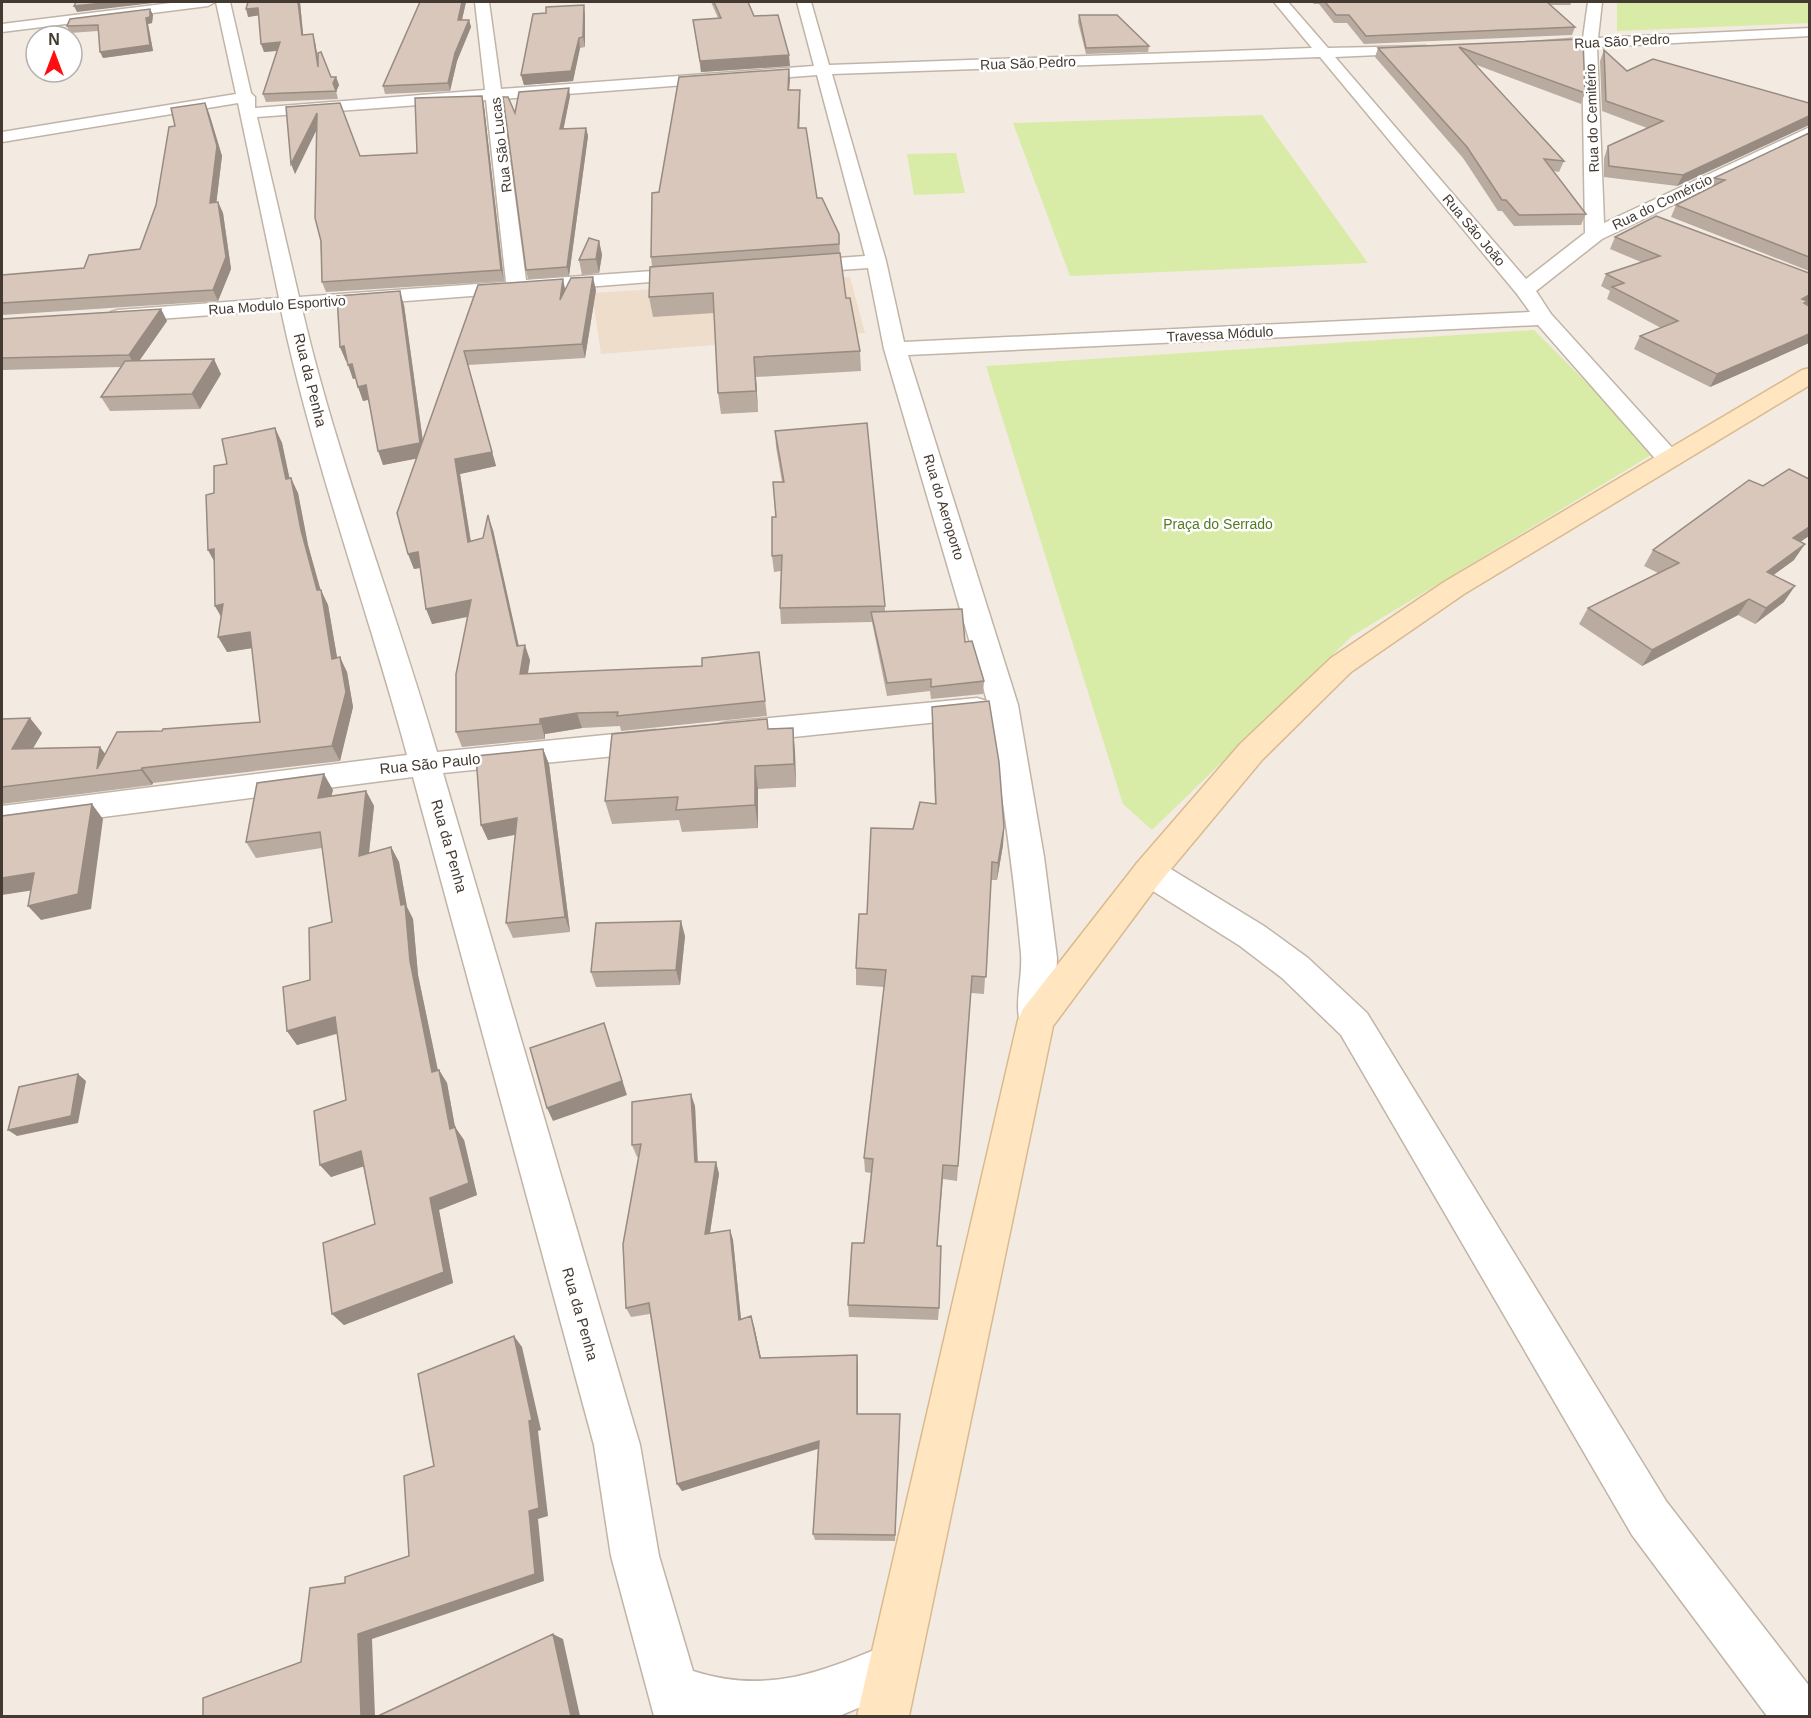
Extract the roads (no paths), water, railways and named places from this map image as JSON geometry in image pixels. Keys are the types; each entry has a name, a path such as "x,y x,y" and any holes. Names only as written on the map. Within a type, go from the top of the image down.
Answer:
{"street":[{"path":"2,28 208,2"},
{"name":"Rua da Penha","path":"223,2 248,105 306,374 396,660 617,1445 634,1556 676,1704 735,1708 787,1707 828,1696 887,1693"},
{"name":"Rua São Lucas","path":"482,2 518,288"},
{"name":"Rua do Aeroporto","path":"804,2 876,261 895,349 1003,705 1028,857 1039,958 1036,1020"},
{"name":"Rua São João","path":"1281,2 1525,290 1544,318 1668,458"},
{"name":"Rua do Cemitério","path":"1595,2 1590,45 1595,235"},
{"name":"Rua São Pedro","path":"1518,45 1590,45 1809,32"},
{"path":"1590,45 1631,57"},
{"name":"Rua São Pedro","path":"2,137 248,105 495,95 823,70 1434,49"},
{"name":"Rua do Comércio","path":"1525,290 1595,235 1809,132"},
{"path":"1594,196 1669,225"},
{"path":"780,268 876,261"},
{"name":"Rua Modulo Esportivo","path":"94,317 291,305 721,273"},
{"name":"Travessa Módulo","path":"895,349 1544,318"},
{"path":"887,1693 1036,1020 1149,872 1251,752 1341,665 1454,588 1809,375"},
{"name":"Rua São Paulo","path":"2,818 426,764 1003,705"},
{"path":"1149,872 1278,955 1354,1024 1649,1518 1799,1716"}],"park label":[{"name":"Praça do Serrado","path":"1218,524"}]}
